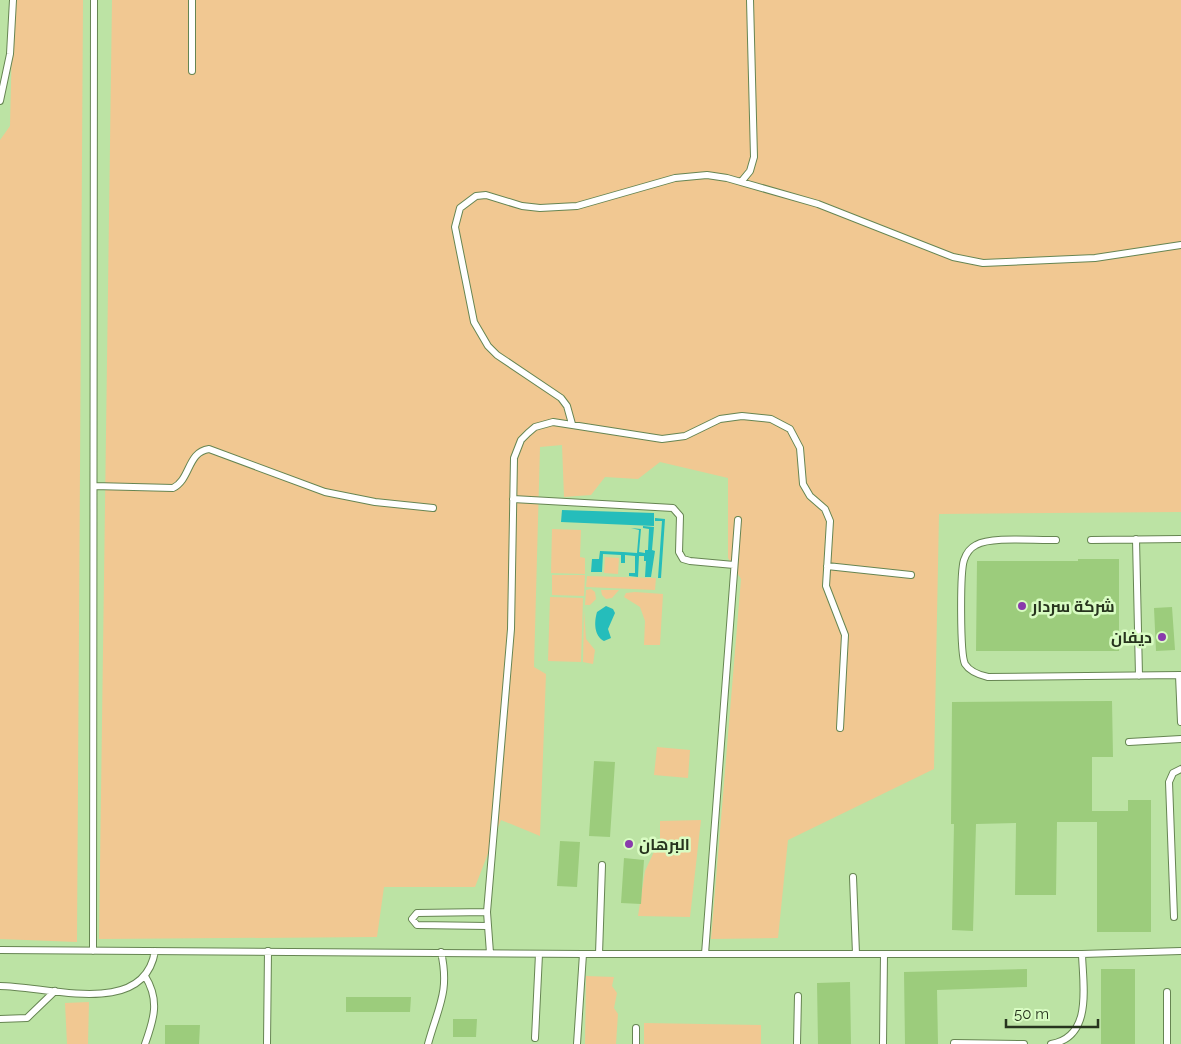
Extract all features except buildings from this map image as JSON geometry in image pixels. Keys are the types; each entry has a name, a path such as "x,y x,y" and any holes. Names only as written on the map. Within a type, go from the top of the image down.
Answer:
{"lane":[{"path":"0,101 10,54 13,0"},
{"path":"93,950 94,0"},
{"path":"192,0 192,71"},
{"path":"741,182 750,171 754,157 750,0"},
{"path":"572,424 567,406 561,398 497,355 480,334 470,309 455,227 460,208 476,196 486,195 522,206 540,208 577,206 675,178 696,175 717,176 818,204 953,257 983,263 1095,258 1181,245"},
{"path":"490,953 487,912 511,629 514,458 521,440 528,433 544,424 553,422 662,439 685,436 709,423 731,417 753,416 778,421 790,429 798,441 803,484 828,515 830,527 827,566 828,596 845,635 840,728"},
{"path":"94,486 174,488 185,478 199,451 208,449 325,492 375,502 433,508"},
{"path":"514,499 673,508 680,516 679,552 683,559 734,565"},
{"path":"706,954 738,520"},
{"path":"1136,539 1139,676"},
{"path":"1091,540 1181,539"},
{"path":"1056,540 984,542 969,551 962,567 962,650 965,663 974,673 988,676 1180,675 1181,722"},
{"path":"827,566 911,575"},
{"path":"1129,742 1181,739"},
{"path":"1174,916 1169,782 1173,773 1181,769"},
{"path":"598,954 602,865"},
{"path":"853,877 856,954"},
{"path":"487,912 417,913 412,919 417,925 487,926"},
{"path":"0,950 539,954 1082,954 1181,951"},
{"path":"0,986 55,992 123,991 139,982 145,976 154,960 155,951"},
{"path":"267,1044 268,951"},
{"path":"428,1044 445,989 445,967 441,952"},
{"path":"535,1038 539,954"},
{"path":"577,1044 582,954"},
{"path":"883,1044 884,954"},
{"path":"1051,1044 1066,1039 1073,1034 1082,1018 1082,954"},
{"path":"145,976 154,997 155,1014 145,1044"},
{"path":"0,1019 28,1018 55,992"},
{"path":"1166,992 1167,1044"},
{"path":"797,1044 798,996"},
{"path":"636,1028 636,1044"},
{"path":"954,1043 1024,1044"}],"shaded area":[{"path":"0,0 1181,0 1181,1044 0,1044"},
{"path":"13,0 83,0 77,942 0,939 0,140 10,126"},
{"path":"112,0 1181,0 1181,512 939,514 934,769 788,840 778,938 711,939 741,579 728,558 728,478 660,462 638,479 605,477 591,495 564,497 562,445 540,447 534,667 546,674 540,836 501,820 475,887 384,887 377,937 99,939"},
{"path":"552,529 581,530 580,557 585,558 585,574 551,573"},
{"path":"605,557 619,558 618,574 604,573"},
{"path":"552,575 585,575 584,596 552,595"},
{"path":"587,576 656,578 655,590 586,587"},
{"path":"591,589 595,592 596,599 590,605 585,605 586,590"},
{"path":"601,590 619,590 612,598 606,599 602,595"},
{"path":"626,593 663,594 660,645 644,645 645,621 640,607 624,597"},
{"path":"550,597 583,598 581,662 548,661"},
{"path":"584,611 586,639 595,650 593,664 583,662"},
{"path":"657,747 690,750 688,778 654,775"},
{"path":"701,820 690,917 638,916 645,871 660,839 660,821"},
{"path":"586,976 614,977 612,986 617,993 614,1008 618,1014 616,1044 585,1044"},
{"path":"89,1002 88,1044 67,1044 65,1003"},
{"path":"644,1023 761,1025 761,1044 644,1044"}],"water":[{"path":"562,510 654,513 654,526 561,522"},
{"path":"655,518 665,519 661,578 658,578 662,521 655,521"},
{"path":"643,526 654,527 652,550 655,551 651,577 645,577 646,561 644,561 644,556 639,556 638,577 629,576 629,573 635,573 635,556 625,555 625,563 621,563 621,555 603,554 602,572 591,572 592,559 599,559 600,551 637,553 639,530 631,528 641,529 639,552 645,553 645,550 648,550 649,529 643,528"},
{"path":"606,606 613,609 615,613 608,629 611,638 604,641 598,636 595,620 597,612"}],"place":[{"name":"شركة سردار","path":"1022,606"},
{"name":"ديفان","path":"1162,637"},
{"name":"البرهان","path":"629,844"}]}
